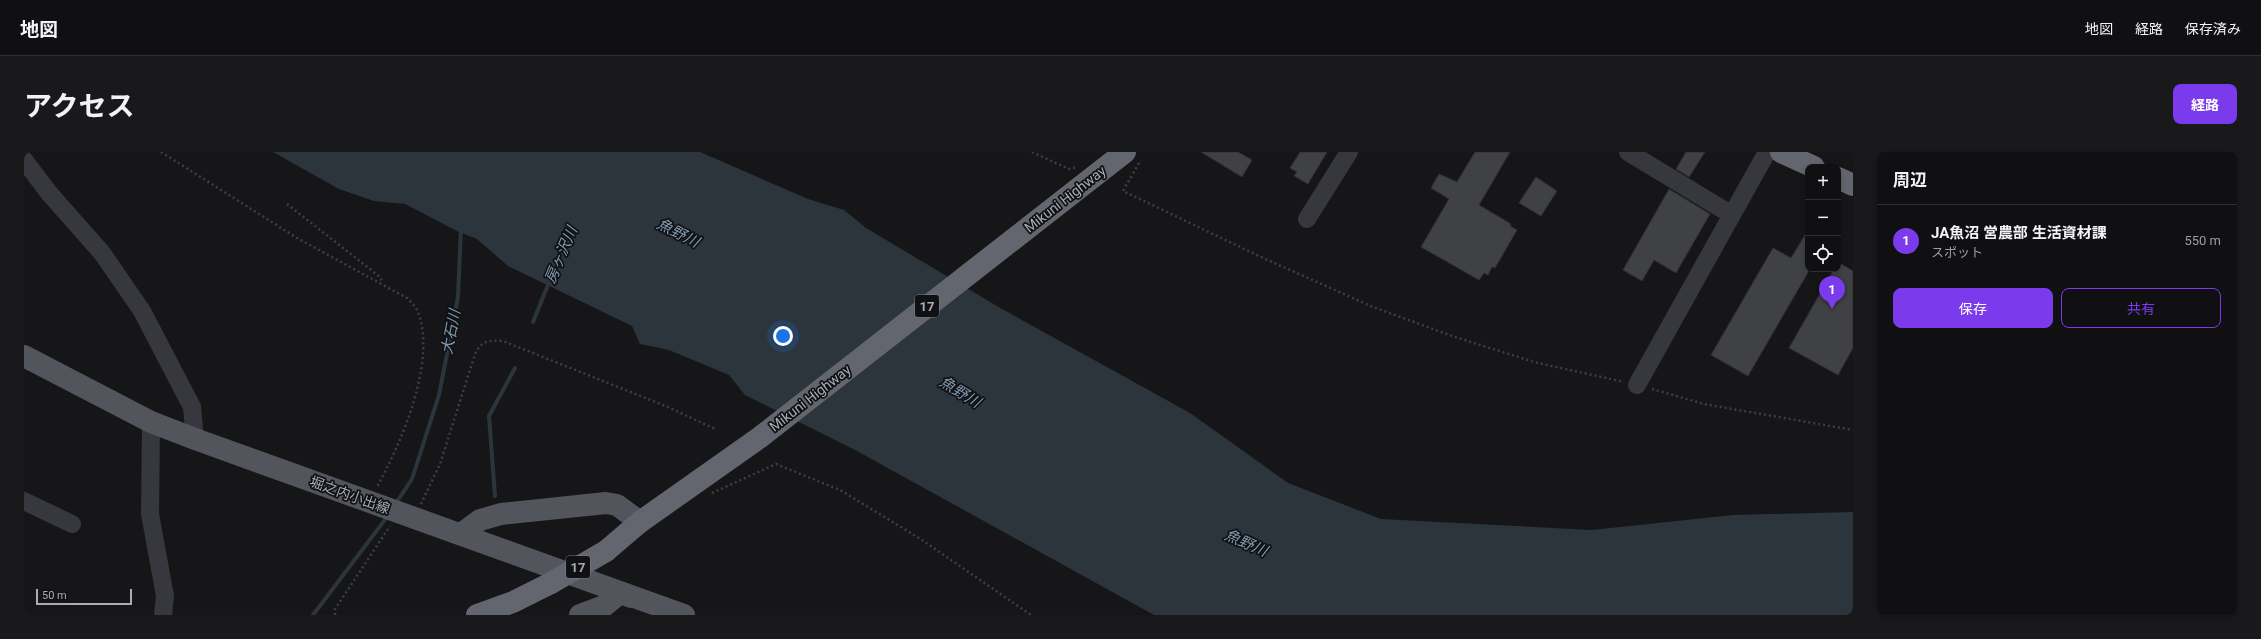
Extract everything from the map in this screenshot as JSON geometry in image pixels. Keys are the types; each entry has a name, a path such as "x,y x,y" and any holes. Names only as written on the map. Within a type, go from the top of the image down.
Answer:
{"highway":[{"path":"1781,152 1807,164"},
{"name":"Mikuni Highway","path":"477,615 514,602 551,583 606,550 640,522 759,438 1089,171 1133,156"},
{"path":"1841,179 1853,185"}],"main road":[{"name":"堀之内小出線","path":"24,356 151,422 684,615"},
{"path":"461,534 480,520 500,514 606,503 617,505 640,522"},
{"path":"580,615 604,606 620,593"}],"street":[{"path":"1307,218 1349,152"},
{"path":"1628,152 1732,215"},
{"path":"1637,385 1767,152"},
{"path":"24,160 49,193 102,253 142,311 192,407 195,439"},
{"path":"151,422 150,514 165,596 163,615"},
{"path":"24,500 72,524"}],"path":[{"path":"161,152 296,238 407,298 418,311 422,331 422,358 415,395 392,460 369,501"},
{"path":"1032,152 1069,168 1089,171"},
{"path":"1133,156 1123,191 1261,257 1373,307 1452,336 1534,362 1637,385 1704,404 1853,430"},
{"path":"287,204 380,278 383,284"},
{"path":"335,615 335,609 406,515 440,464 477,350 485,342 493,340 503,341 715,429"},
{"path":"706,496 776,464 840,490 919,538 1031,615"}],"water":[{"name":"魚野川","path":"273,152 700,152 808,199 844,210 866,228 1002,309 1190,413 1288,483 1381,519 1592,530 1733,515 1853,512 1853,615 1154,615 857,451 745,395 729,375 669,350 640,344 632,326 508,266 477,239 457,231 405,204 374,201 339,189"}],"building":[{"path":"1201,152 1238,152 1252,160 1242,177"},
{"path":"1300,152 1327,152 1308,184 1294,176 1297,172 1290,168"},
{"path":"1475,152 1510,152 1479,205 1511,224 1510,226 1517,230 1495,268 1492,267 1488,275 1484,273 1479,280 1421,247 1449,199 1431,188 1439,174 1457,182"},
{"path":"1686,152 1705,152 1689,177 1676,169"},
{"path":"1536,177 1557,191 1541,216 1519,203"},
{"path":"1669,189 1710,214 1676,273 1654,260 1642,281 1623,270"},
{"path":"1805,235 1805,272 1808,272 1748,376 1711,355 1773,248 1791,258"},
{"path":"1841,264 1853,271 1853,348 1838,375 1789,348 1832,272 1841,272"}],"waterway":[{"name":"大石川","path":"396,503 412,479 439,395 458,297 461,228"},
{"name":"房ヶ沢川","path":"533,322 550,280"},
{"name":"房ヶ沢川","path":"495,496 489,416 515,368"},
{"name":"大石川","path":"313,615 387,517"}],"place":[{"name":"JA魚沼 営農部 生活資材課","path":"1832,309"}]}
